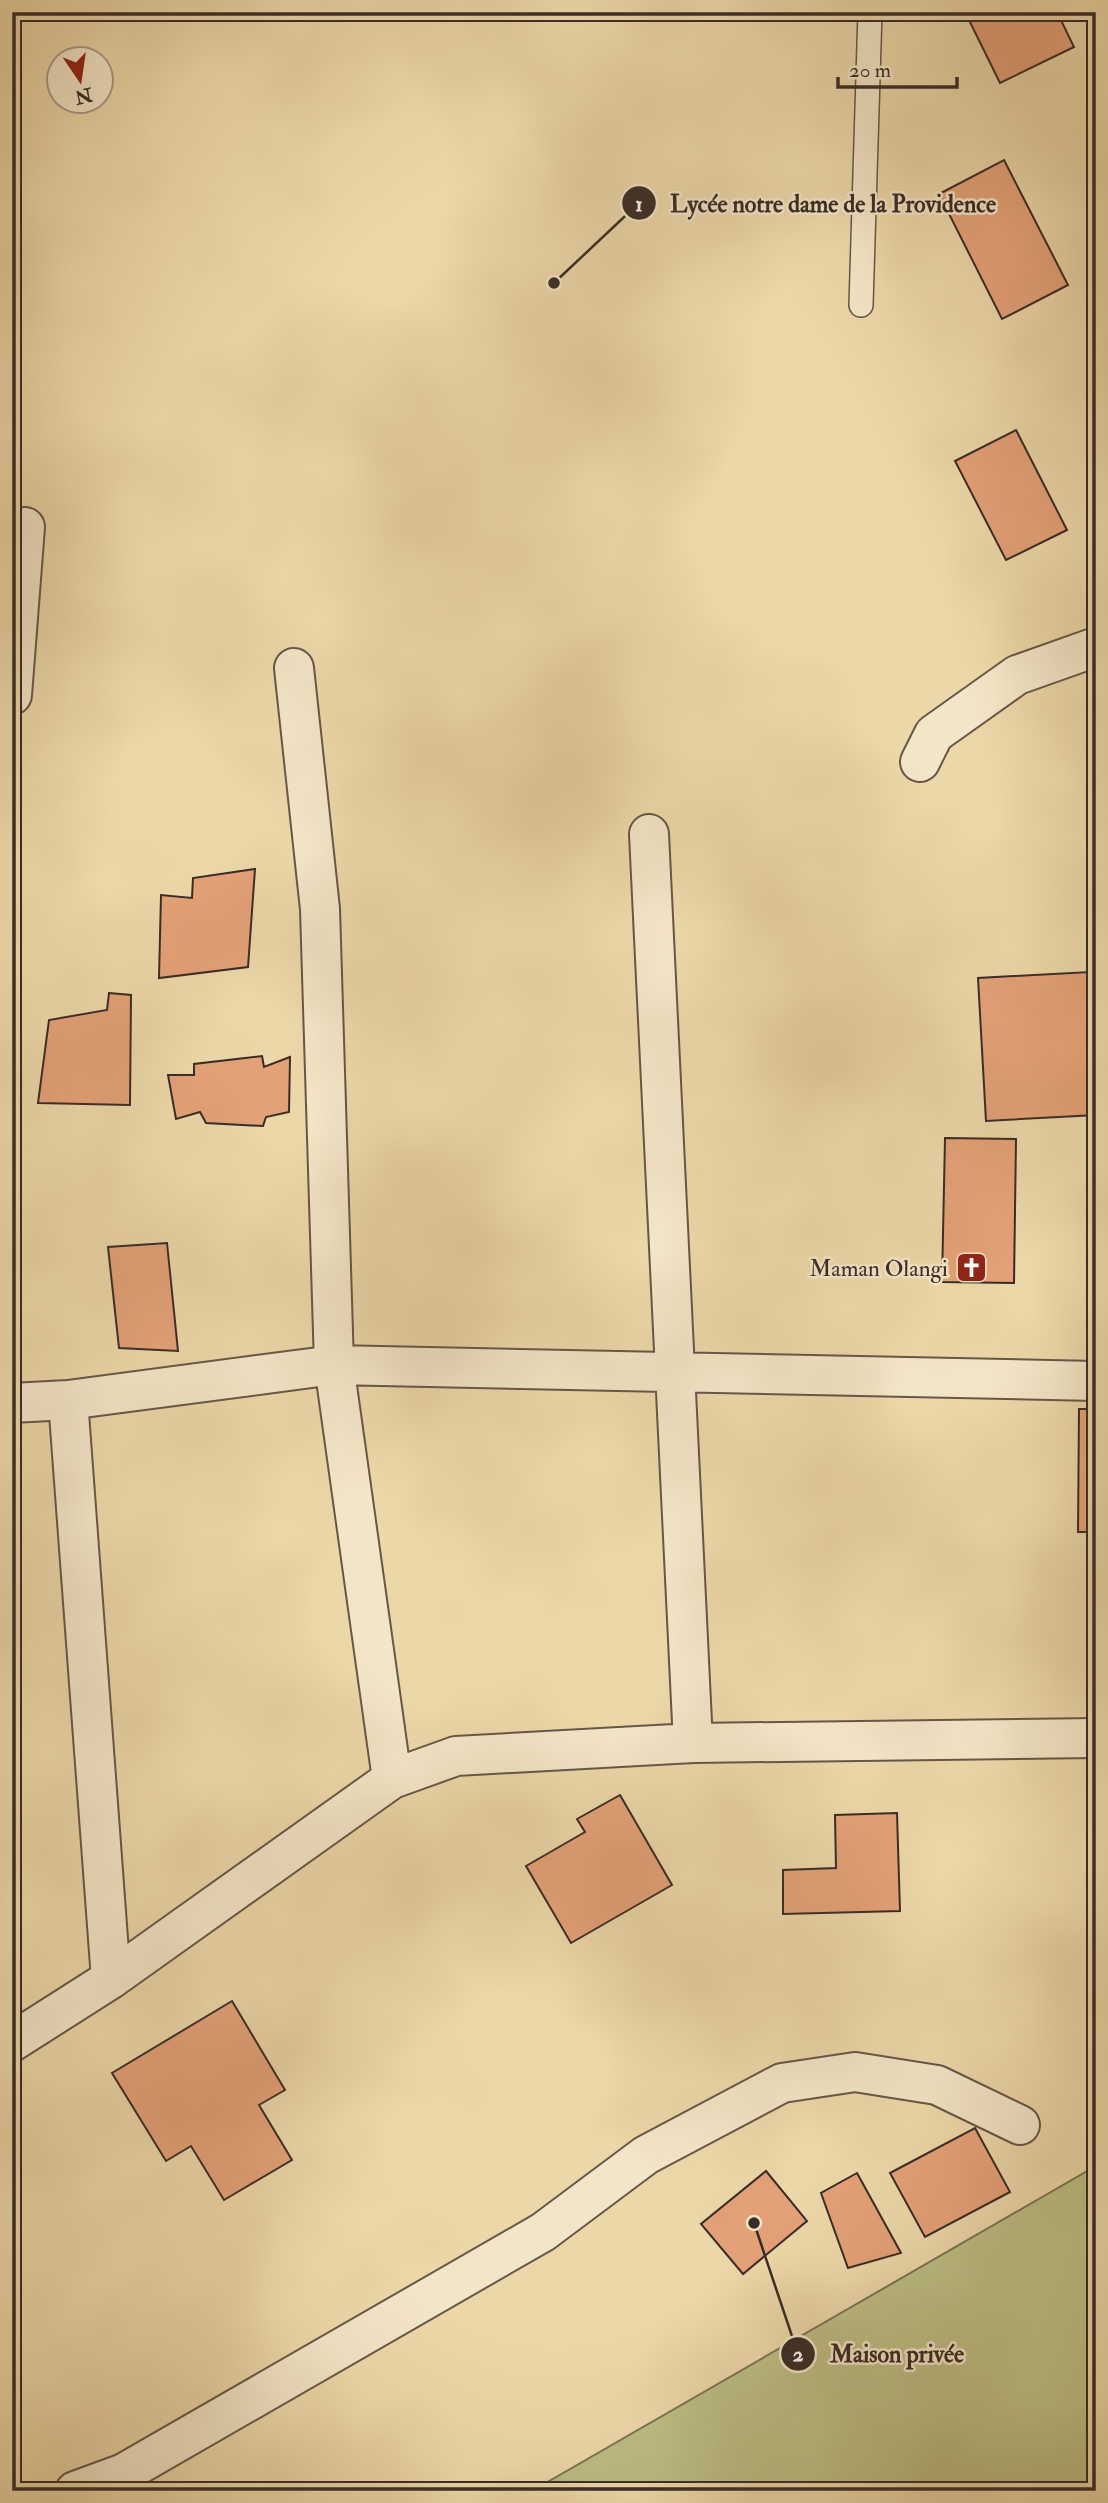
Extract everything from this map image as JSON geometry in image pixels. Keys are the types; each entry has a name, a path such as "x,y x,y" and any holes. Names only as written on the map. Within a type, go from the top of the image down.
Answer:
{"street":[{"path":"12,695 25,527"},
{"path":"920,762 934,734 1017,675 1096,647"},
{"path":"294,668 320,897 334,1365 392,1779"},
{"path":"649,834 693,1743"},
{"path":"12,1403 68,1400 334,1365 675,1370 1096,1381"},
{"path":"68,1400 111,1979"},
{"path":"12,2042 111,1979 392,1779 456,1756 693,1743 1096,1738"},
{"path":"75,2491 124,2473 531,2239 646,2155 782,2083 855,2072 937,2085 1020,2125"}],"lane":[{"path":"861,305 870,12"}],"green space":[{"path":"1096,2166 1096,2491 532,2491"}],"building":[{"path":"965,12 1057,12 1074,47 1000,83"},
{"path":"1004,160 1068,285 1002,319 939,194"},
{"path":"1016,430 1067,530 1006,560 955,461"},
{"path":"255,869 248,967 159,978 161,895 192,898 193,878"},
{"path":"1090,972 1096,1115 986,1121 978,978"},
{"path":"109,993 131,995 130,1105 38,1103 49,1020 107,1010"},
{"path":"262,1056 264,1067 290,1057 289,1112 266,1117 263,1126 206,1123 200,1112 176,1119 168,1075 194,1075 194,1064"},
{"path":"945,1138 1016,1139 1014,1283 942,1282"},
{"path":"167,1243 178,1351 119,1348 108,1247"},
{"path":"1079,1409 1096,1409 1096,1532 1078,1532"},
{"path":"620,1795 672,1885 571,1943 526,1866 585,1832 577,1819"},
{"path":"897,1813 900,1911 783,1914 783,1870 836,1868 835,1815"},
{"path":"232,2001 285,2090 259,2105 292,2160 224,2200 191,2146 166,2161 112,2073"},
{"path":"975,2128 1010,2192 925,2237 890,2173"},
{"path":"766,2171 807,2221 743,2274 701,2224"},
{"path":"857,2173 901,2253 848,2268 821,2193"}],"place":[{"name":"Lycée notre dame de la Providence","path":"554,283"},
{"name":"Maman Olangi","path":"971,1268"},
{"name":"Maison privée","path":"754,2223"}]}
